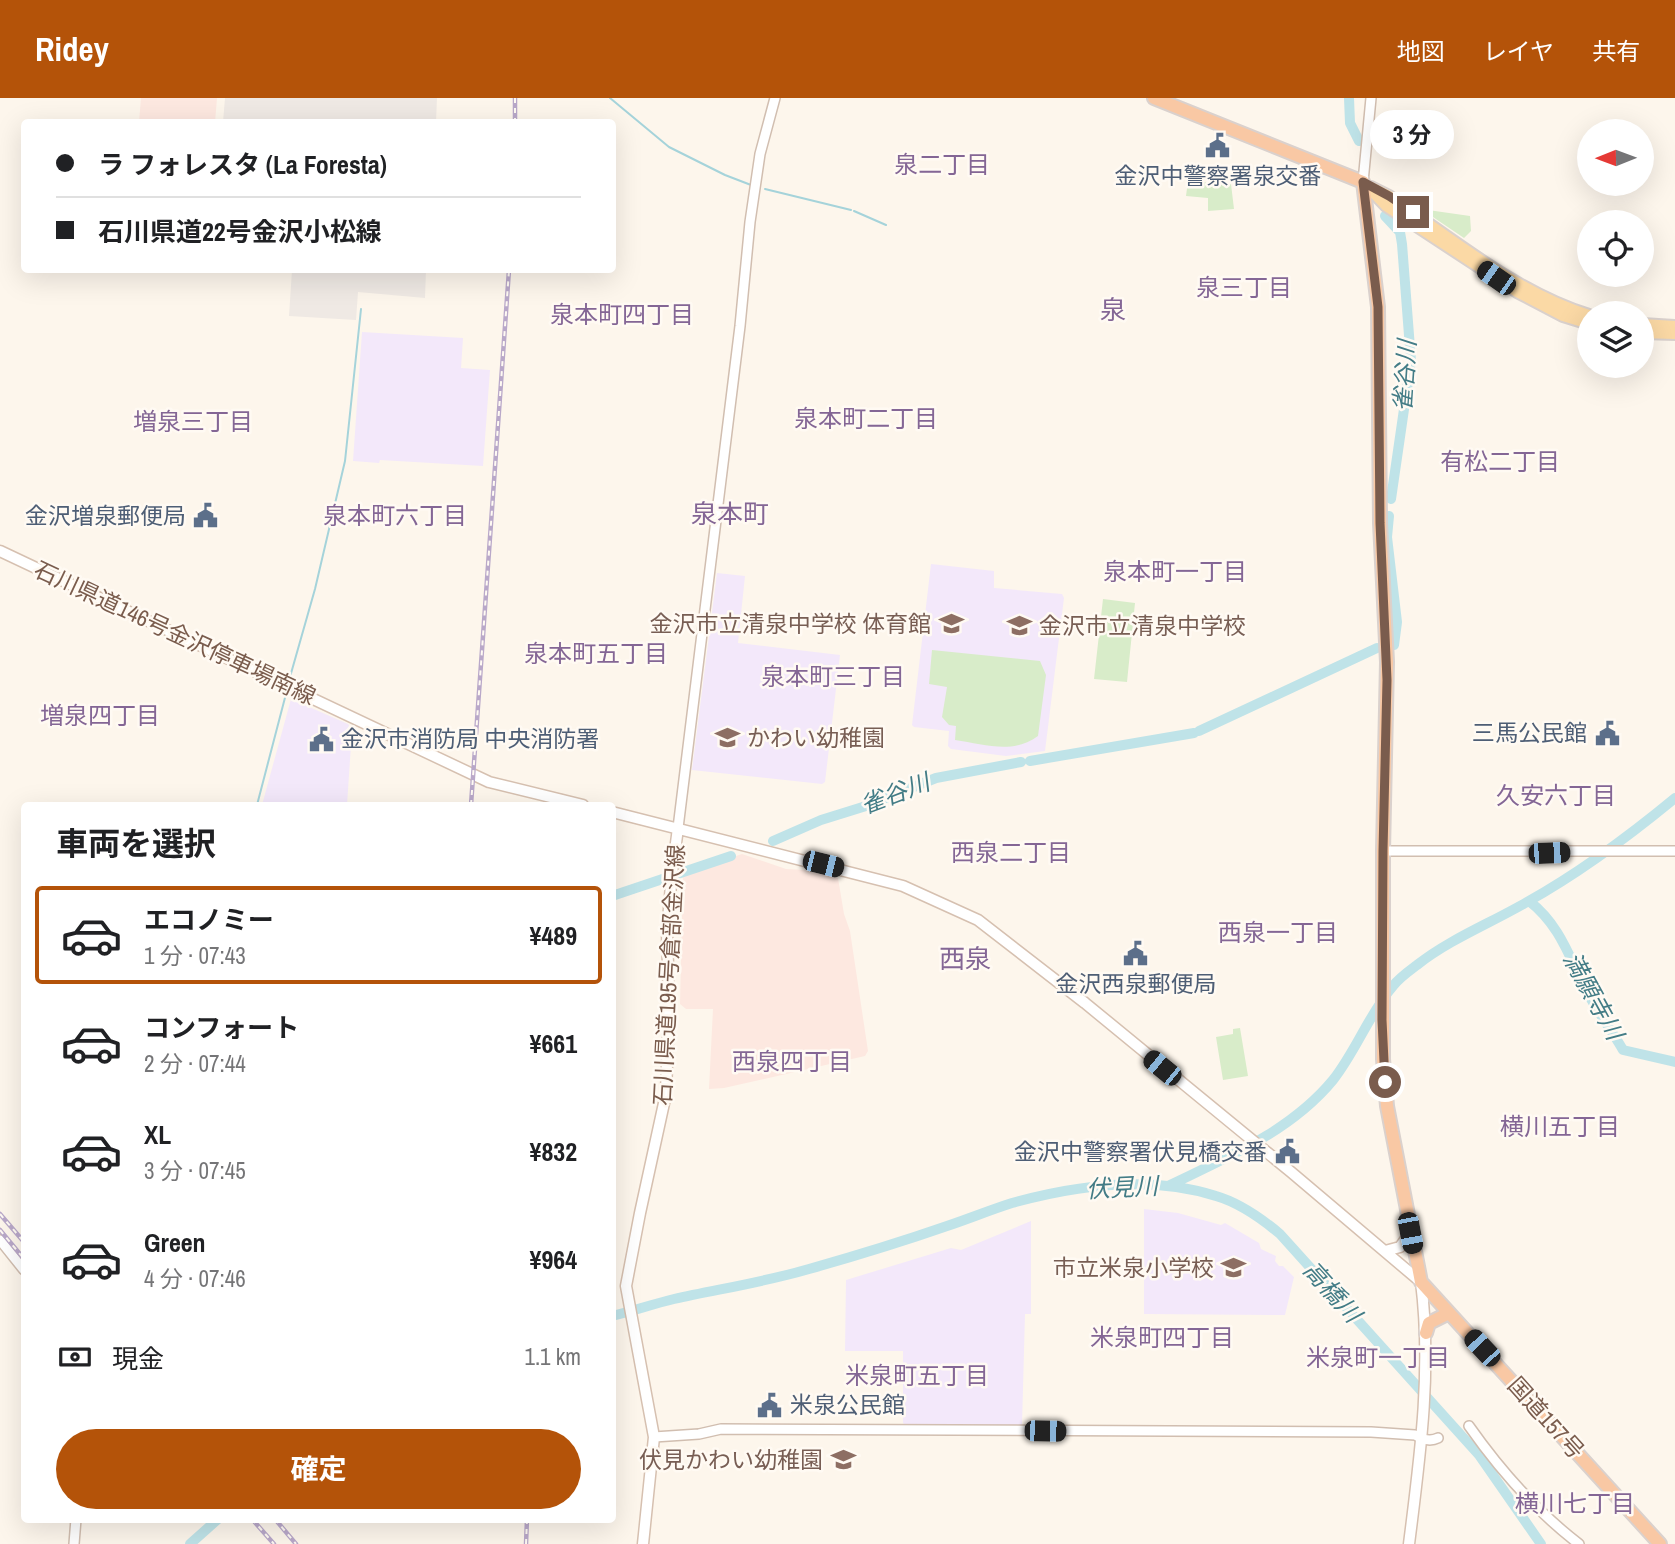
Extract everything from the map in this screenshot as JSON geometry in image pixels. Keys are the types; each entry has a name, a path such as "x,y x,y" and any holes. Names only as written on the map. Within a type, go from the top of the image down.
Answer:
{"highway":[{"path":"1154,98 1363,182"},
{"name":"国道157号","path":"1363,182 1378,307 1380,523 1387,680 1382,1035 1387,1106 1410,1233 1421,1282 1660,1544"},
{"path":"1426,1333 1429,1323 1449,1313"}],"main road":[{"path":"1363,182 1389,196 1544,298 1577,310"},
{"path":"1363,182 1386,206 1523,296 1577,320"},
{"path":"1654,325 1675,326"},
{"path":"1654,333 1675,334"},
{"name":"石川県道146号金沢停車場南線","path":"0,551 489,782 571,802"},
{"path":"616,813 902,886 978,920 1077,996 1421,1282 1426,1333 1423,1424 1409,1544"},
{"name":"石川県道195号倉部金沢線","path":"654,1437 626,1286 639,1213 666,1094 669,1002 667,932 678,828"},
{"path":"1385,1251 1400,1247 1410,1233"},
{"path":"643,1544 654,1437"}],"street":[{"path":"678,828 750,222 760,153 775,98"},
{"path":"1363,182 1371,98"},
{"path":"1383,851 1675,851"},
{"path":"0,1240 21,1266"},
{"path":"1469,1426 1500,1467 1544,1516 1579,1544"},
{"path":"654,1437 698,1434 721,1429 900,1429 1371,1432 1415,1435 1421,1439 1438,1438"},
{"path":"74,1544 76,1523"}],"shaded area":[{"path":"141,98 217,98 215,119 139,119"},
{"path":"225,98 437,98 436,119 223,119"},
{"path":"292,273 426,273 425,298 358,292 356,320 289,316"},
{"path":"362,332 463,338 461,368 490,370 483,466 353,461"},
{"path":"931,564 994,571 994,588 1062,594 1064,598 1045,751 1006,756 951,749 948,746 949,731 912,725"},
{"path":"717,573 745,576 738,643 840,655 825,782 822,784 692,770"},
{"path":"291,699 348,724 352,730 347,802 263,802"},
{"path":"742,854 786,869 805,870 838,878 850,931 868,1051 865,1056 724,1088 709,1089 713,1009 686,1009 680,1004 683,874"},
{"path":"1144,1209 1178,1213 1221,1225 1225,1223 1259,1243 1261,1249 1276,1256 1275,1261 1279,1266 1283,1266 1294,1277 1285,1315 1144,1314"},
{"path":"1031,1221 1031,1314 1025,1314 1022,1425 906,1425 903,1423 903,1351 845,1351 846,1280 951,1248 961,1250"}],"green space":[{"path":"1188,181 1231,184 1234,209 1208,211 1208,198 1186,196"},
{"path":"1428,210 1470,216 1471,231 1464,238 1427,213"},
{"path":"1103,599 1135,603 1127,682 1094,679"},
{"path":"932,650 1040,661 1046,675 1038,736 1028,742 1008,747 955,740 956,726 949,725 942,717 947,687 929,684"},
{"path":"1240,1028 1248,1076 1223,1080 1216,1037 1233,1034 1233,1029"}],"waterway":[{"path":"610,98 669,147 751,185"},
{"name":"雀谷川","path":"1349,98 1350,123 1359,141"},
{"path":"765,189 851,210"},
{"path":"854,211 886,225"},
{"name":"雀谷川","path":"1385,216 1400,232 1411,361 1391,499"},
{"path":"288,684 315,589 345,461 361,309"},
{"name":"雀谷川","path":"1389,516 1387,537 1397,622 1394,645"},
{"name":"雀谷川","path":"1199,731 1377,648"},
{"path":"258,802 287,690"},
{"name":"雀谷川","path":"1030,761 1194,733"},
{"name":"雀谷川","path":"773,841 821,820 866,806 936,778 1021,762"},
{"name":"伏見川","path":"1170,1185 1257,1141 1298,1114 1316,1098 1341,1069 1384,997 1407,972 1443,947 1566,879 1675,798"},
{"name":"雀谷川","path":"616,895 731,856"},
{"name":"満願寺川","path":"1529,901 1556,930 1589,996 1623,1050 1675,1062"},
{"name":"伏見川","path":"616,1315 809,1269 1004,1206 1062,1191 1140,1184 1216,1196 1242,1207 1280,1234 1479,1455 1541,1544"},
{"name":"伏見川","path":"190,1544 214,1523"}],"railway":[{"path":"515,98 515,119"},
{"path":"471,802 509,273"},
{"path":"0,1214 21,1238"},
{"path":"0,1230 21,1255"},
{"path":"256,1523 274,1544"},
{"path":"278,1523 296,1544"},
{"path":"526,1544 527,1523"}],"place":[{"name":"金沢中警察署泉交番","path":"1218,146"},
{"name":"金沢増泉郵便局","path":"206,516"},
{"name":"金沢市立清泉中学校 体育館","path":"951,624"},
{"name":"金沢市立清泉中学校","path":"1019,626"},
{"name":"三馬公民館","path":"1607,733"},
{"name":"かわい幼稚園","path":"727,738"},
{"name":"金沢市消防局 中央消防署","path":"321,739"},
{"name":"金沢西泉郵便局","path":"1136,954"},
{"name":"金沢中警察署伏見橋交番","path":"1287,1152"},
{"name":"市立米泉小学校","path":"1234,1268"},
{"name":"米泉公民館","path":"770,1405"},
{"name":"伏見かわい幼稚園","path":"843,1460"}],"district":[{"name":"泉二丁目","path":"942,165"},
{"name":"泉三丁目","path":"1244,288"},
{"name":"泉","path":"1113,310"},
{"name":"泉本町四丁目","path":"622,315"},
{"name":"泉本町二丁目","path":"866,419"},
{"name":"増泉三丁目","path":"193,422"},
{"name":"有松二丁目","path":"1500,462"},
{"name":"泉本町","path":"730,514"},
{"name":"泉本町六丁目","path":"395,516"},
{"name":"泉本町一丁目","path":"1175,572"},
{"name":"泉本町五丁目","path":"596,654"},
{"name":"泉本町三丁目","path":"833,677"},
{"name":"増泉四丁目","path":"100,716"},
{"name":"久安六丁目","path":"1556,796"},
{"name":"西泉二丁目","path":"1011,853"},
{"name":"西泉一丁目","path":"1278,933"},
{"name":"西泉","path":"965,959"},
{"name":"西泉四丁目","path":"792,1062"},
{"name":"横川五丁目","path":"1560,1127"},
{"name":"米泉町四丁目","path":"1162,1338"},
{"name":"米泉町一丁目","path":"1378,1358"},
{"name":"米泉町五丁目","path":"917,1376"},
{"name":"横川七丁目","path":"1575,1504"}],"route":[{"path":"1385,1082 1382,1020 1386,612 1380,523 1378,307 1363,182 1413,212"}],"water label":[{"name":"高橋川","path":"1332,1292"}]}
